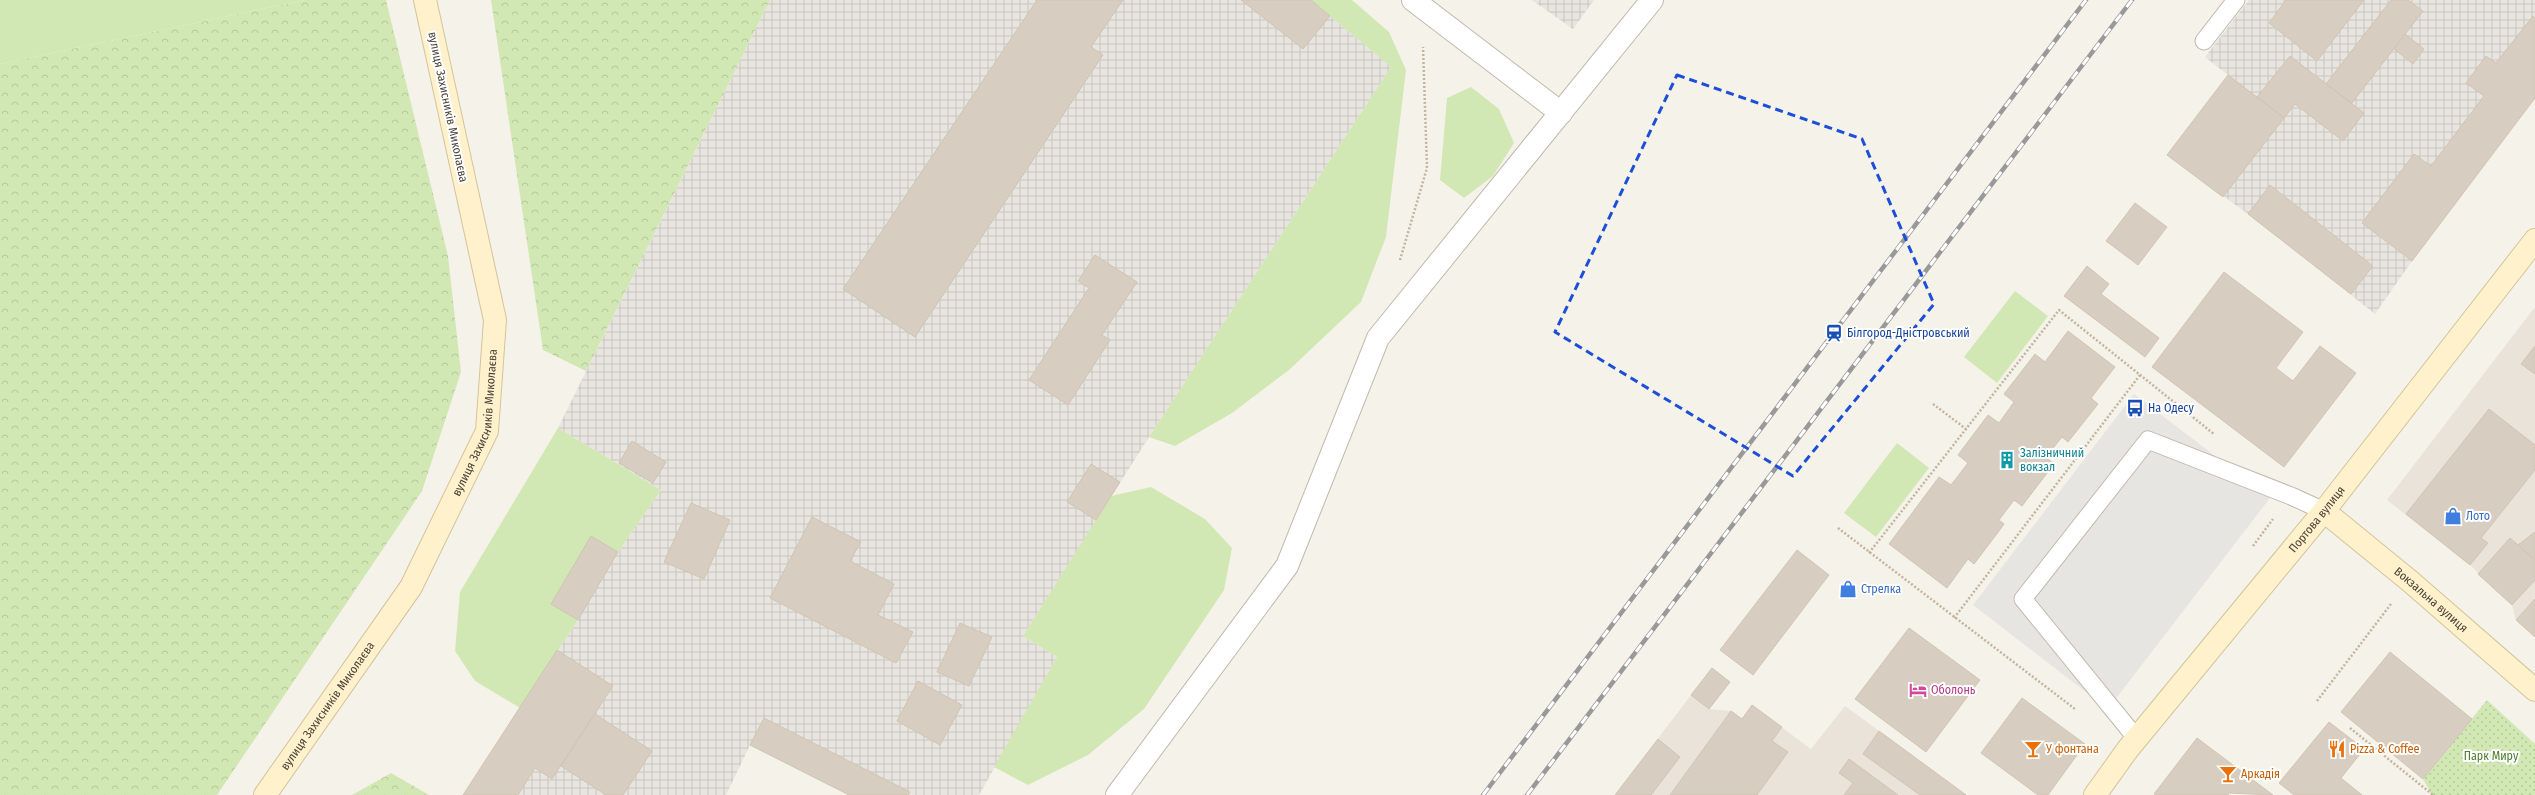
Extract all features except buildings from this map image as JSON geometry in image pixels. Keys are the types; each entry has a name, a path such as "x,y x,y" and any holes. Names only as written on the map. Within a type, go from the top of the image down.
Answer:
{"street":[{"name":"вулиця Захисників Миколаєва","path":"264,795 411,587 487,431 495,320 424,0"},
{"path":"1117,795 1286,566 1378,338 1652,0"},
{"path":"1417,3 1561,113"},
{"name":"Портова вулиця","path":"2095,795 2136,739 2324,512 2535,240"},
{"name":"Вокзальна вулиця","path":"2324,512 2411,582 2535,690"}],"lane":[{"path":"2204,41 2236,0"},
{"path":"2136,739 2023,599 2148,440 2291,496 2324,512"}],"path":[{"path":"1399,264 1427,168 1417,3"},
{"path":"1869,553 2059,310 2219,438"},
{"path":"1954,618 2140,376"},
{"path":"1933,404 1966,429"},
{"path":"1838,528 2080,713"},
{"path":"2317,701 2392,603"},
{"path":"2350,728 2433,795"}],"highlighted area":[{"path":"1677,75 1862,139 1934,304 1793,476 1555,332"}],"shaded area":[{"path":"770,0 1311,0 1391,67 1149,437 1023,636 1057,657 979,795 849,795 750,745 726,795 463,795 578,620 618,552 661,490 558,428"},
{"path":"1532,0 1594,0 1573,29"},
{"path":"2249,0 2535,0 2535,98 2412,261 2375,314 2248,214 2167,155 2228,75 2205,57"},
{"path":"2535,307 2535,637 2516,620 2512,605 2470,565 2387,500"},
{"path":"2134,394 2270,498 2108,709 1973,605"},
{"path":"1691,695 1709,709 1731,711 1742,719 1752,705 1811,749 1845,706 1967,795 1615,795"}],"green space":[{"path":"0,0 305,0 0,64"},
{"path":"305,0 386,0 448,256 461,372 422,491 217,795 0,795 0,64"},
{"path":"491,0 770,0 586,371 543,350"},
{"path":"1311,0 1352,0 1389,32 1406,70 1386,237 1361,302 1289,370 1232,413 1175,446 1149,437 1391,67"},
{"path":"1471,87 1499,109 1514,143 1493,176 1464,198 1440,180 1447,98"},
{"path":"2015,291 2048,316 1997,383 1964,357"},
{"path":"558,428 661,490 618,552 578,620 520,708 475,681 455,651 460,592"},
{"path":"1897,443 1929,468 1876,537 1844,513"},
{"path":"1151,487 1205,519 1232,548 1224,590 1144,709 1088,755 1028,785 994,767 1057,657 1023,636 1111,496"},
{"name":"Парк Миру","path":"2487,700 2535,744 2535,795 2432,795 2423,779"},
{"path":"391,773 429,795 352,795"}],"railway":[{"path":"1483,795 2086,0"},
{"path":"1527,795 2132,0"}],"place":[{"name":"Білгород-Дністровський","path":"1834,333"},
{"name":"На Одесу","path":"2135,408"},
{"name":"Залізничний вокзал","path":"2007,460"},
{"name":"Лото","path":"2453,516"},
{"name":"Стрелка","path":"1848,589"},
{"name":"Оболонь","path":"1918,690"},
{"name":"У фонтана","path":"2033,749"},
{"name":"Pizza & Coffee","path":"2337,749"},
{"name":"Аркадія","path":"2228,774"}]}
